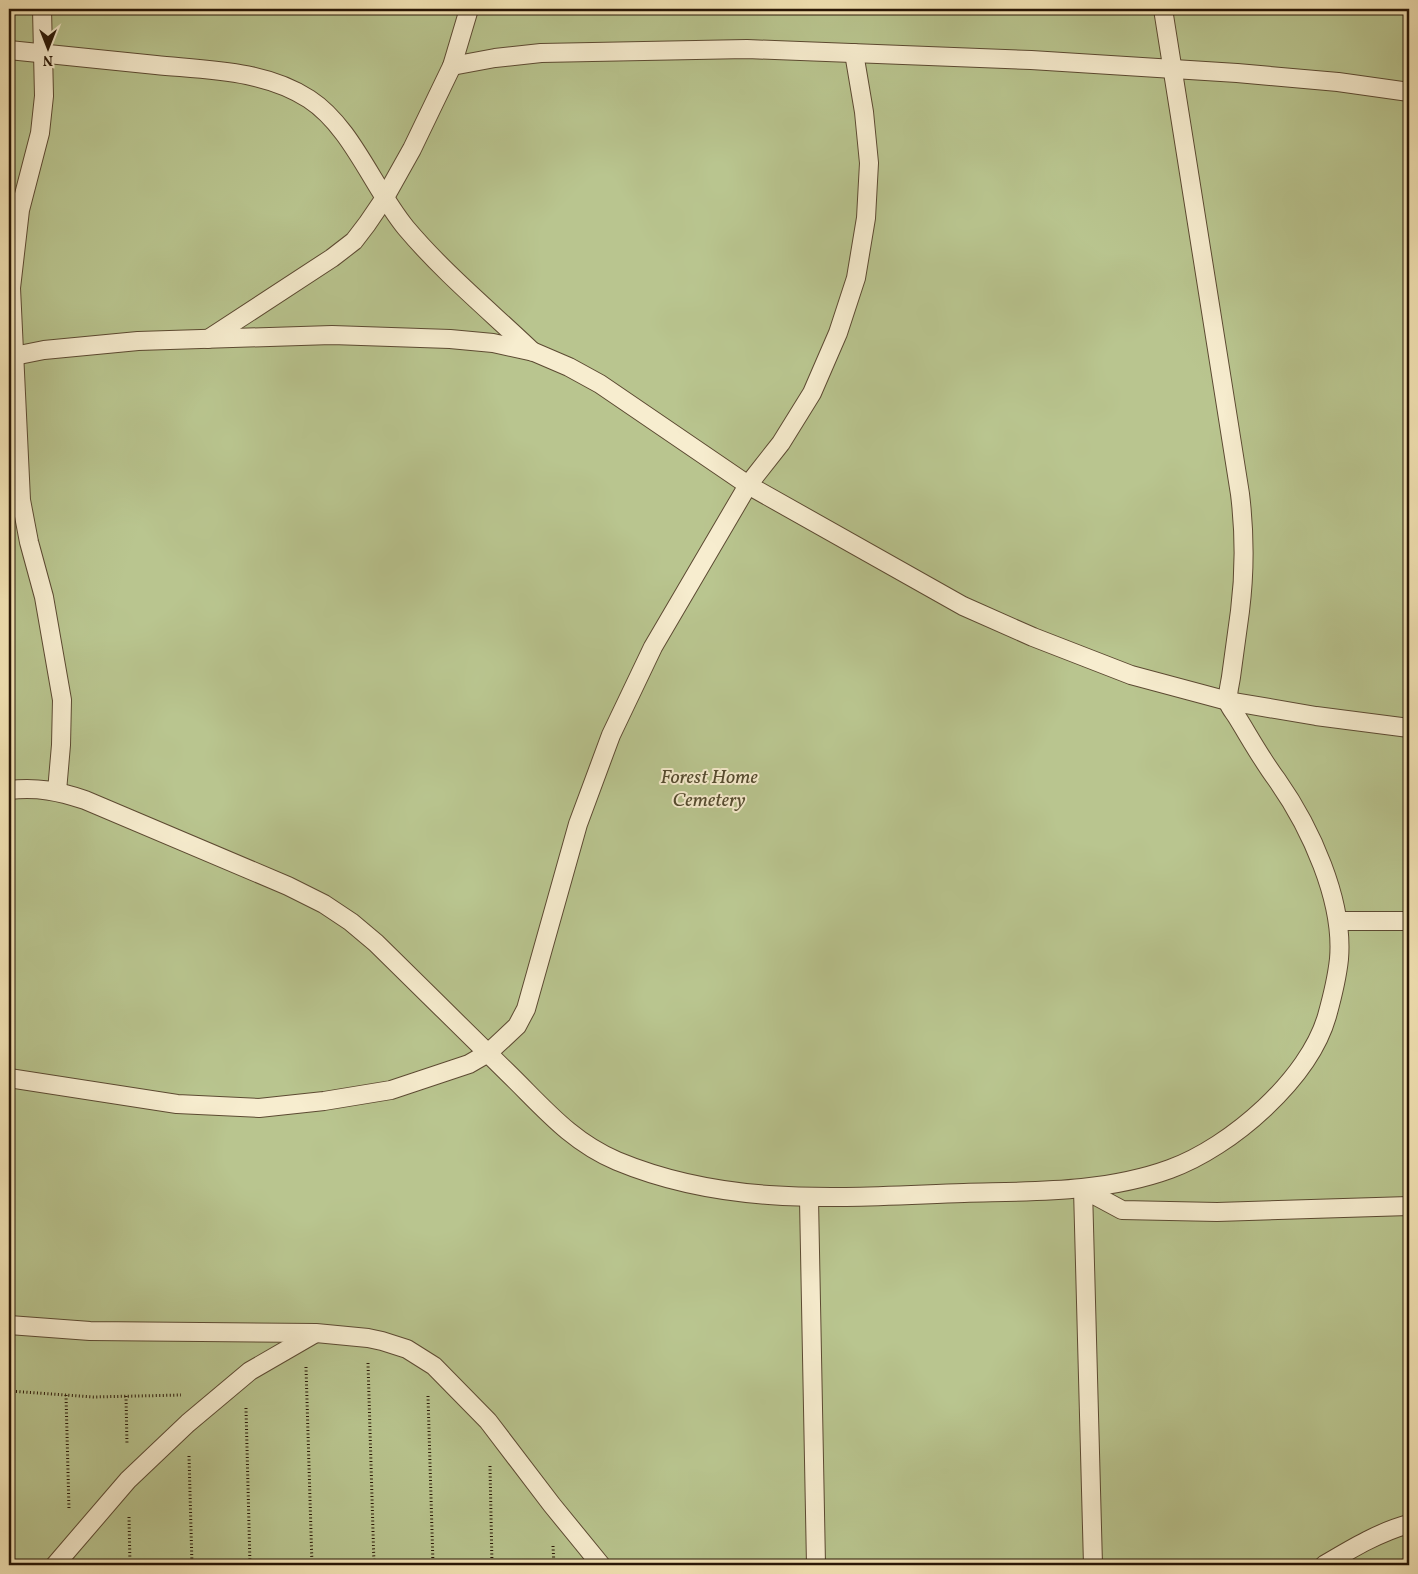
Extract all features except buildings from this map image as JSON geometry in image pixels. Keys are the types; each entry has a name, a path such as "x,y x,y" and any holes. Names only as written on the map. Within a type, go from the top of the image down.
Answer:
{"lane":[{"path":"42,9 44,96 40,133 20,210 11,288 11,357 21,500 29,542 44,597 62,700 57,790"},
{"path":"208,339 332,258 354,241 384,199 412,149 452,66 469,9"},
{"path":"9,790 21,788 57,790 85,800 269,878 324,904 351,922 376,943 552,1119 581,1141 614,1160 655,1174 705,1188 746,1194 809,1198 1083,1189 1130,1182 1203,1156 1266,1107 1313,1052 1326,1019 1339,958 1338,921 1332,895 1308,829 1288,796 1260,757 1228,701 1245,565 1244,525 1163,9"},
{"path":"452,66 495,58 541,53 747,49 1031,60 1171,68 1338,82 1409,92"},
{"path":"9,50 240,74 281,84 310,99 337,122 384,199 431,256 534,352"},
{"path":"9,1078 178,1104 259,1108 324,1101 391,1090 469,1064 488,1053 517,1026 526,1009 578,824 611,735 653,647 748,485 781,443 812,393 838,333 856,278 866,218 869,162 864,112 854,53"},
{"path":"11,357 44,350 138,341 332,336 450,339 493,343 534,352 569,367 600,384 748,485 963,606 1033,637 1131,675 1228,701 1316,716 1409,728"},
{"path":"1338,921 1409,921"},
{"path":"1083,1189 1122,1210 1217,1212 1409,1206"},
{"path":"1083,1189 1093,1565"},
{"path":"809,1198 816,1565"},
{"path":"9,1325 90,1331 368,1338 407,1349 434,1366 488,1421 552,1505 601,1565"},
{"path":"55,1565 128,1480 188,1423 245,1375 310,1336"},
{"path":"1324,1565 1350,1549 1394,1528 1409,1524"}],"path":[{"path":"310,1336 312,1565"},
{"path":"368,1338 374,1565"},
{"path":"427,1362 433,1565"},
{"path":"245,1375 250,1565"},
{"path":"9,1390 93,1397 221,1394"},
{"path":"66,1395 70,1548"},
{"path":"488,1421 492,1565"},
{"path":"188,1423 192,1565"},
{"path":"9,1469 11,1565"}],"green space":[{"name":"Forest Home Cemetery","path":"9,9 1409,9 1409,1565 9,1565"}]}
